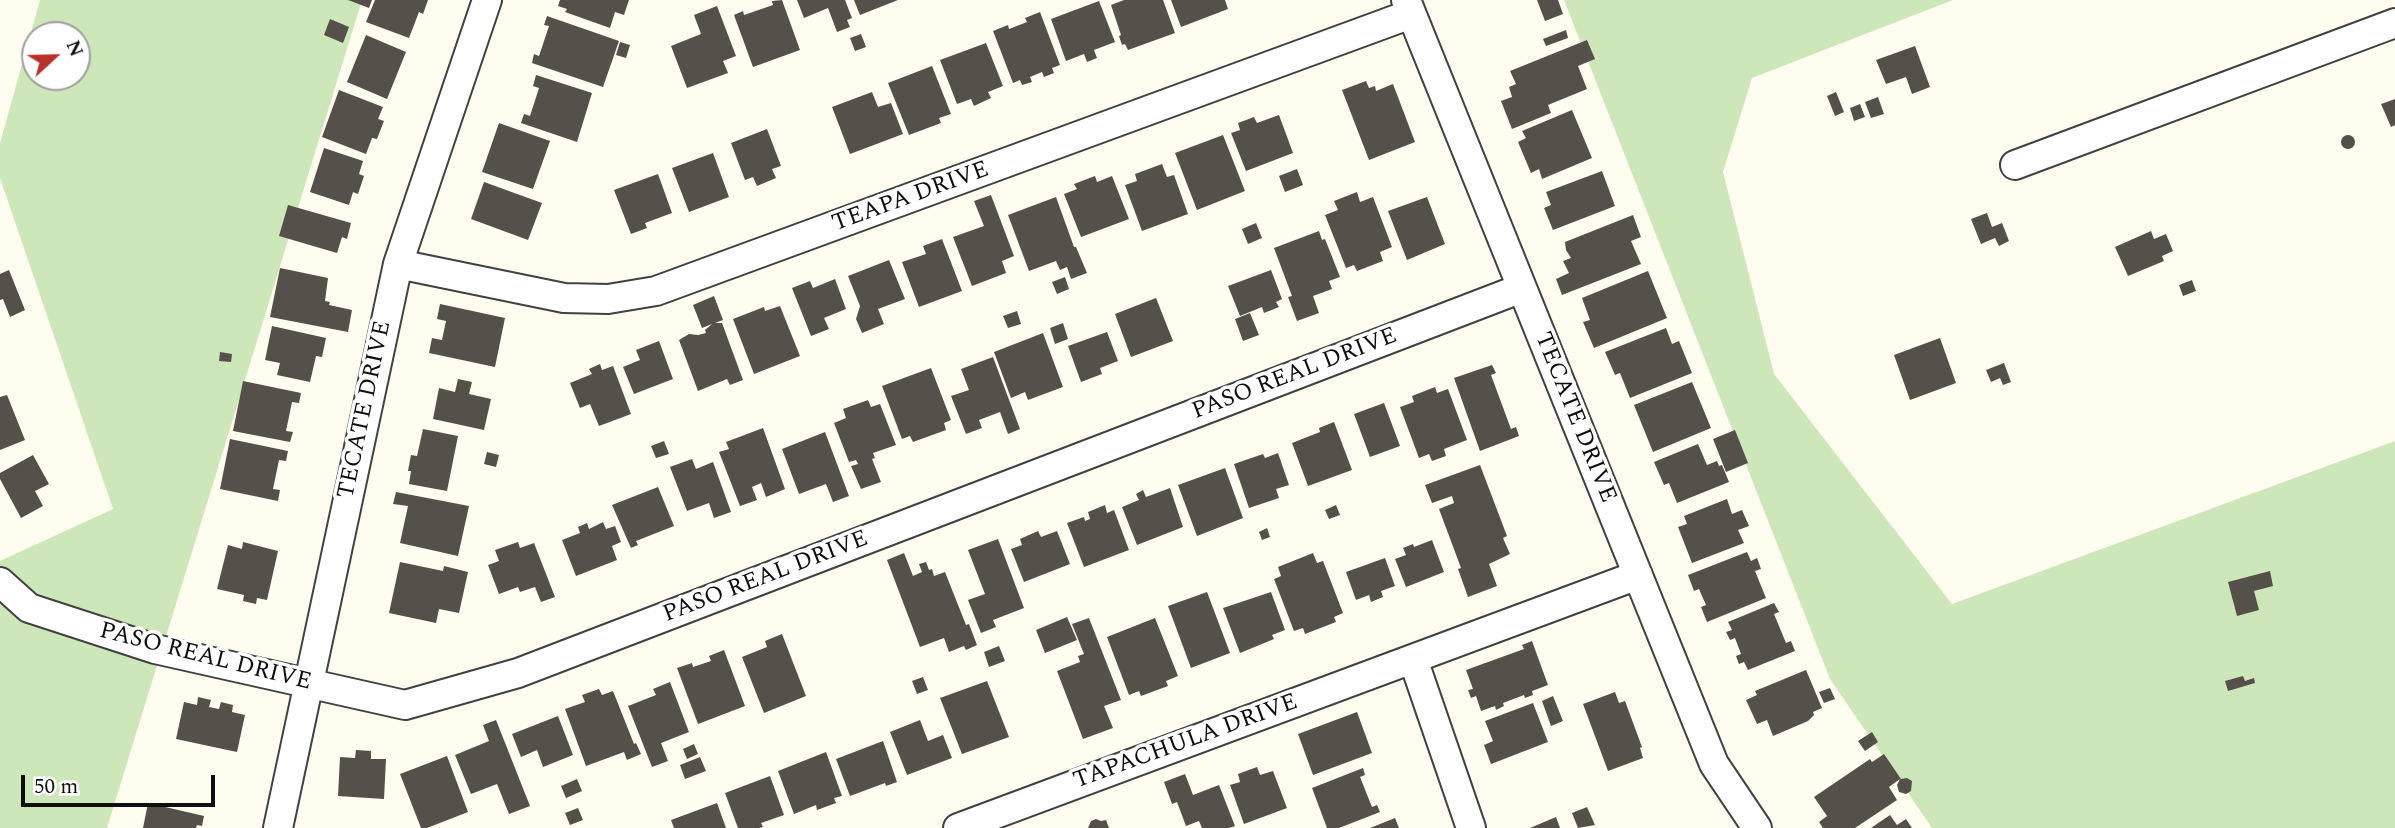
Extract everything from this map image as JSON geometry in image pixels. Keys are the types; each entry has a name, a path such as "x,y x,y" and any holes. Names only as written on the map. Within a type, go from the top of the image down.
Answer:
{"street":[{"name":"TECATE DRIVE","path":"278,828 398,264 487,0"},
{"name":"TECATE DRIVE","path":"1408,7 1714,764 1758,828"},
{"name":"TEAPA DRIVE","path":"398,264 564,298 608,299 656,291 1408,7"},
{"path":"2015,165 2395,23"},
{"name":"PASO REAL DRIVE","path":"0,583 29,608 155,649 405,705 517,673 1522,288"},
{"name":"TAPACHULA DRIVE","path":"958,828 1638,575"},
{"path":"1413,659 1471,828"}],"green space":[{"path":"40,0 362,0 107,828 0,828 0,561 113,509 0,178 0,143 21,68 21,91 91,91 91,21 34,21"},
{"path":"1564,0 1953,0 1752,78 1723,172 1774,374 1952,604 2395,441 2395,828 1932,828 1830,679"}],"building":[{"path":"348,0 372,0 369,8"},
{"path":"375,0 428,0 423,14 419,12 409,38 366,22"},
{"path":"560,0 629,0 624,15 615,12 610,28 565,12 567,9 558,6"},
{"path":"782,0 800,50 753,67 734,15 743,11 744,15 773,5 772,1"},
{"path":"797,0 845,0 852,18 847,20 850,27 837,32 828,8 804,18"},
{"path":"854,0 898,0 860,15"},
{"path":"1124,0 1163,0 1175,33 1128,50 1125,44 1122,45 1111,5"},
{"path":"1171,0 1225,0 1228,9 1181,27"},
{"path":"1537,0 1558,0 1563,14 1545,21"},
{"path":"1099,1 1115,42 1094,50 1097,58 1087,62 1084,54 1066,61 1051,19"},
{"path":"717,6 736,56 723,61 728,73 687,88 671,46 701,34 694,15"},
{"path":"1040,12 1060,65 1052,68 1054,73 1044,77 1042,72 1030,77 1032,82 1022,85 1020,80 1013,83 993,31 1008,25 1009,29 1027,22 1025,18"},
{"path":"547,16 619,41 603,87 532,63 534,54 539,56 549,26 544,25"},
{"path":"330,19 349,27 343,43 324,35"},
{"path":"1566,30 1568,38 1546,46 1543,39"},
{"path":"861,34 866,47 855,51 850,38"},
{"path":"366,35 406,52 387,99 347,82"},
{"path":"1587,40 1595,59 1578,66 1587,89 1548,105 1551,113 1512,129 1501,101 1512,97 1509,87 1516,84 1510,71"},
{"path":"620,42 630,45 626,58 616,55"},
{"path":"986,43 1003,86 988,92 991,98 974,106 971,99 957,104 940,60"},
{"path":"1915,46 1930,87 1912,94 1906,77 1886,84 1876,60"},
{"path":"932,66 951,114 939,118 941,123 909,135 888,83"},
{"path":"536,75 592,93 577,142 521,123 524,114 530,116 539,88 533,86"},
{"path":"1366,81 1369,88 1375,86 1376,91 1393,84 1415,142 1369,160 1342,90"},
{"path":"339,90 383,107 378,119 384,121 377,139 372,138 366,154 322,137"},
{"path":"872,92 878,107 891,103 903,134 850,154 832,107"},
{"path":"1836,92 1844,112 1835,116 1827,96"},
{"path":"1878,97 1884,114 1871,118 1865,102"},
{"path":"2395,99 2395,125 2391,127 2381,104"},
{"path":"1860,104 1865,117 1854,121 1850,108"},
{"path":"1572,110 1592,158 1542,179 1539,169 1531,173 1518,142 1526,138 1522,131"},
{"path":"1279,115 1293,153 1246,171 1231,133 1240,130 1238,123 1254,117 1257,123"},
{"path":"499,123 550,141 533,189 482,172"},
{"path":"767,129 781,166 772,169 776,178 757,186 753,177 745,180 731,143"},
{"path":"1223,135 1245,191 1197,210 1175,153"},
{"path":"2348,135 2353,137 2353,147 2348,149 2343,147 2341,142 2343,137"},
{"path":"324,148 363,161 359,174 364,176 358,194 353,192 349,205 310,192"},
{"path":"713,153 729,197 689,212 672,168"},
{"path":"1162,164 1167,177 1174,175 1188,214 1142,231 1125,185 1137,181 1135,174"},
{"path":"1297,169 1303,185 1285,192 1279,176"},
{"path":"1602,171 1615,206 1553,230 1544,208 1551,205 1546,192"},
{"path":"658,174 672,213 645,223 647,228 631,234 614,190"},
{"path":"1095,176 1097,182 1112,176 1129,219 1081,237 1064,194 1077,189 1074,184"},
{"path":"484,182 542,203 528,240 471,219"},
{"path":"1357,192 1360,202 1373,197 1392,247 1380,252 1383,261 1357,271 1354,265 1346,268 1325,215 1338,210 1334,201"},
{"path":"991,195 1014,256 1002,261 1006,273 972,286 953,237 984,226 974,201"},
{"path":"1056,197 1074,247 1087,273 1071,279 1067,267 1060,270 1056,261 1029,271 1008,215"},
{"path":"1427,197 1445,244 1407,260 1388,211"},
{"path":"288,205 351,223 347,239 342,237 337,253 279,236"},
{"path":"1987,213 1992,227 2002,223 2009,241 1999,246 1995,238 1981,244 1971,219"},
{"path":"1633,215 1641,237 1631,241 1641,264 1562,295 1556,279 1569,273 1563,261 1571,258 1565,242"},
{"path":"1256,223 1262,238 1248,244 1242,229"},
{"path":"1319,231 1322,240 1325,239 1340,277 1329,281 1332,289 1313,296 1319,313 1297,321 1288,297 1292,296 1274,248"},
{"path":"2151,231 2154,239 2166,234 2173,251 2162,256 2164,261 2128,276 2115,247"},
{"path":"942,239 962,291 919,307 902,262 926,254 923,246"},
{"path":"889,260 905,299 878,309 884,324 862,333 856,319 860,306 848,276"},
{"path":"280,268 328,278 325,301 330,302 329,305 352,310 348,332 270,317"},
{"path":"9,270 25,310 10,317 3,299 0,300 0,274"},
{"path":"1271,270 1282,299 1276,302 1279,307 1264,313 1262,307 1240,316 1228,286"},
{"path":"1648,271 1667,318 1594,348 1583,322 1590,320 1582,298"},
{"path":"1065,277 1069,289 1057,294 1052,282"},
{"path":"835,279 846,309 824,318 829,329 811,336 792,288 810,281 813,288"},
{"path":"2192,280 2196,291 2183,296 2179,285"},
{"path":"714,296 723,320 715,323 722,323 743,380 730,385 727,379 698,391 679,340 689,334 706,333 705,330 712,324 702,328 693,305"},
{"path":"1156,298 1173,341 1131,357 1115,314"},
{"path":"440,304 505,318 495,367 429,353 432,338 442,340 446,321 437,319"},
{"path":"780,306 800,356 754,374 733,319 764,307 765,311"},
{"path":"1017,311 1021,324 1008,328 1003,316"},
{"path":"1250,313 1259,335 1243,341 1235,319"},
{"path":"1063,323 1068,339 1055,344 1050,328"},
{"path":"272,326 326,338 322,357 316,356 310,382 277,375 280,363 265,360"},
{"path":"1666,328 1672,344 1679,341 1692,373 1630,398 1620,373 1615,375 1605,352"},
{"path":"1107,332 1118,361 1100,368 1102,374 1081,382 1068,346"},
{"path":"1043,333 1063,387 1028,400 1025,392 1011,398 994,352"},
{"path":"1940,338 1956,383 1910,400 1894,355"},
{"path":"659,341 673,379 634,394 623,367 640,360 636,350"},
{"path":"220,352 232,354 231,362 219,361"},
{"path":"993,357 1020,429 1008,434 1000,412 979,420 982,428 966,434 951,396 969,390 961,369"},
{"path":"2004,363 2011,382 2003,385 2000,378 1991,382 1986,370"},
{"path":"600,364 602,370 613,366 631,414 599,426 590,404 580,408 570,383 592,374 589,369"},
{"path":"1492,365 1496,373 1491,375 1511,429 1516,427 1519,436 1480,451 1454,378"},
{"path":"931,368 951,420 944,423 946,430 913,442 910,436 902,439 882,386"},
{"path":"458,379 472,382 469,394 491,399 484,430 433,419 439,388 455,392"},
{"path":"243,381 301,393 299,403 292,402 286,431 293,432 290,442 233,431"},
{"path":"1692,382 1711,428 1653,452 1634,405"},
{"path":"1435,387 1437,393 1448,389 1467,440 1444,449 1446,456 1432,461 1429,454 1419,458 1400,407 1414,402 1412,396"},
{"path":"7,395 25,440 0,450 0,397"},
{"path":"868,400 871,407 880,404 896,445 873,453 875,458 872,459 881,482 861,489 851,466 858,464 856,460 849,462 834,423 846,418 843,409"},
{"path":"1384,403 1400,446 1370,457 1354,414"},
{"path":"1334,422 1352,470 1308,486 1292,443 1320,432 1319,428"},
{"path":"763,428 785,489 766,497 761,483 752,487 757,500 740,506 719,452 729,449 726,442"},
{"path":"423,429 458,436 447,491 409,484 411,455 417,456"},
{"path":"1735,430 1748,463 1726,472 1713,439"},
{"path":"825,432 849,496 833,502 826,484 799,494 782,449"},
{"path":"230,439 288,451 286,461 279,460 273,489 280,490 278,501 220,489"},
{"path":"664,441 669,454 656,458 651,446"},
{"path":"1698,444 1707,465 1717,461 1719,466 1722,465 1729,482 1677,503 1669,483 1664,485 1654,462"},
{"path":"487,452 499,455 496,467 484,464"},
{"path":"1278,453 1289,485 1276,489 1279,498 1249,508 1234,464 1263,454 1265,458"},
{"path":"33,455 49,484 35,491 43,506 21,518 0,479 0,473"},
{"path":"692,459 696,469 713,462 731,512 714,518 709,503 687,511 670,467"},
{"path":"1480,465 1507,536 1503,538 1510,554 1489,564 1497,586 1468,597 1458,569 1461,568 1439,509 1454,503 1452,496 1432,503 1425,485"},
{"path":"1225,468 1243,518 1197,536 1178,485"},
{"path":"658,487 674,526 636,541 638,545 631,548 612,505"},
{"path":"1170,488 1183,527 1137,545 1122,507 1139,500 1136,494 1143,490 1146,497"},
{"path":"396,492 469,506 458,556 400,543 408,506 393,504"},
{"path":"1727,499 1732,514 1742,510 1749,526 1738,530 1744,543 1692,563 1678,527 1687,524 1684,516"},
{"path":"1105,505 1107,513 1114,510 1129,550 1084,567 1067,523 1084,517 1085,521 1090,519 1088,512"},
{"path":"1336,505 1340,515 1329,519 1325,510"},
{"path":"603,522 606,529 615,526 621,542 612,546 617,560 576,576 562,540 580,533 578,527 587,523 589,529"},
{"path":"1267,528 1270,537 1262,540 1259,532"},
{"path":"1038,531 1041,537 1057,531 1070,564 1024,582 1011,549 1022,545 1020,539"},
{"path":"998,539 1024,608 993,620 996,627 981,633 968,600 985,594 968,550"},
{"path":"1432,540 1444,572 1406,587 1395,559 1406,555 1403,548"},
{"path":"243,542 278,551 267,600 257,598 256,604 243,601 244,595 217,589 228,545 242,549"},
{"path":"518,542 520,548 534,543 555,597 541,602 535,587 520,592 518,587 499,594 488,565 499,561 495,550"},
{"path":"1747,552 1751,561 1757,558 1761,569 1755,571 1766,598 1707,622 1701,607 1706,605 1699,589 1694,591 1688,575"},
{"path":"904,553 913,576 922,572 919,564 926,562 934,576 945,572 977,645 966,650 964,646 949,652 944,638 920,647 887,560"},
{"path":"1313,553 1317,563 1323,561 1343,613 1334,617 1336,622 1305,634 1303,628 1294,631 1274,579 1281,576 1278,567"},
{"path":"1385,558 1395,586 1381,591 1383,597 1371,602 1369,595 1356,600 1346,572"},
{"path":"400,562 443,571 444,566 468,572 459,613 439,609 436,623 389,613"},
{"path":"2270,571 2273,586 2254,591 2259,610 2237,616 2228,582"},
{"path":"1207,592 1230,653 1191,668 1168,606"},
{"path":"1271,592 1285,630 1272,635 1274,639 1240,653 1223,608"},
{"path":"1774,603 1779,612 1774,614 1786,643 1791,641 1795,651 1748,670 1744,662 1739,664 1736,656 1741,654 1735,638 1730,640 1726,632 1732,630 1728,622"},
{"path":"1067,617 1077,640 1045,653 1036,630"},
{"path":"1089,618 1121,700 1104,706 1113,728 1083,739 1057,671 1080,662 1078,656 1084,654 1072,624"},
{"path":"1155,618 1178,676 1166,681 1168,686 1141,696 1139,691 1129,695 1107,637"},
{"path":"782,634 806,696 764,713 742,657 767,647 765,641"},
{"path":"1532,641 1548,685 1532,691 1533,695 1525,698 1524,695 1503,703 1504,706 1496,710 1495,706 1481,711 1476,696 1471,698 1468,690 1473,689 1466,670 1524,649 1522,645"},
{"path":"999,646 1005,661 989,667 984,652"},
{"path":"724,650 745,706 698,724 677,668 692,663 693,667 711,661 709,656"},
{"path":"1806,670 1822,708 1813,712 1814,715 1808,721 1773,736 1767,720 1757,724 1746,700 1757,695 1755,691"},
{"path":"2243,676 2245,681 2254,678 2255,683 2228,691 2225,681"},
{"path":"923,677 928,690 917,694 912,681"},
{"path":"987,681 1009,737 962,754 940,698"},
{"path":"670,682 689,732 661,743 668,761 652,767 628,706 656,695 653,689"},
{"path":"1830,688 1835,699 1824,703 1819,692"},
{"path":"599,689 602,695 613,691 634,744 636,743 641,754 627,760 624,752 586,766 565,709 585,702 582,695"},
{"path":"1615,692 1619,703 1625,701 1642,747 1643,758 1608,771 1583,704"},
{"path":"1553,696 1563,721 1551,726 1542,701"},
{"path":"198,697 211,700 209,707 219,709 221,702 233,705 232,712 245,715 237,752 176,739 184,702 197,705"},
{"path":"1533,703 1548,742 1491,764 1484,745 1493,741 1485,721"},
{"path":"1357,712 1372,753 1313,775 1298,734"},
{"path":"558,716 573,755 543,767 537,750 521,757 512,734"},
{"path":"496,720 530,806 509,814 497,784 471,794 455,755 489,741 483,725"},
{"path":"920,720 928,741 943,735 952,758 907,775 890,732"},
{"path":"1872,732 1878,742 1865,751 1858,741"},
{"path":"883,741 897,782 886,786 885,783 850,796 836,759"},
{"path":"694,744 698,754 687,759 683,749"},
{"path":"356,750 371,751 371,759 386,759 384,799 338,796 340,757 355,758"},
{"path":"826,752 842,796 834,798 836,803 817,810 816,805 794,814 778,771"},
{"path":"1884,754 1901,779 1912,781 1911,791 1906,794 1899,792 1897,785 1900,779 1889,787 1897,800 1855,828 1823,828 1819,822 1827,816 1814,797 1870,759 1872,762"},
{"path":"447,756 468,812 421,828 400,774"},
{"path":"700,757 706,771 685,779 680,765"},
{"path":"1257,767 1260,775 1273,771 1287,808 1244,824 1230,785 1240,782 1238,774"},
{"path":"1363,768 1365,775 1360,777 1372,807 1377,805 1380,812 1339,828 1327,828 1312,788"},
{"path":"1185,774 1193,795 1219,785 1235,826 1202,828 1199,821 1186,826 1177,802 1172,804 1164,782"},
{"path":"770,776 784,815 761,823 763,827 738,828 725,793"},
{"path":"577,779 582,791 566,798 561,786"},
{"path":"148,803 204,816 202,826 143,828"},
{"path":"717,803 726,828 674,828 671,820"},
{"path":"1587,807 1595,825 1578,828 1572,813"},
{"path":"578,808 583,820 570,825 565,813"},
{"path":"1890,815 1897,825 1906,819 1912,828 1871,828"},
{"path":"1556,817 1560,828 1530,828"},
{"path":"1395,818 1399,828 1370,828"},
{"path":"1106,820 1109,828 1088,828 1091,821"}]}
